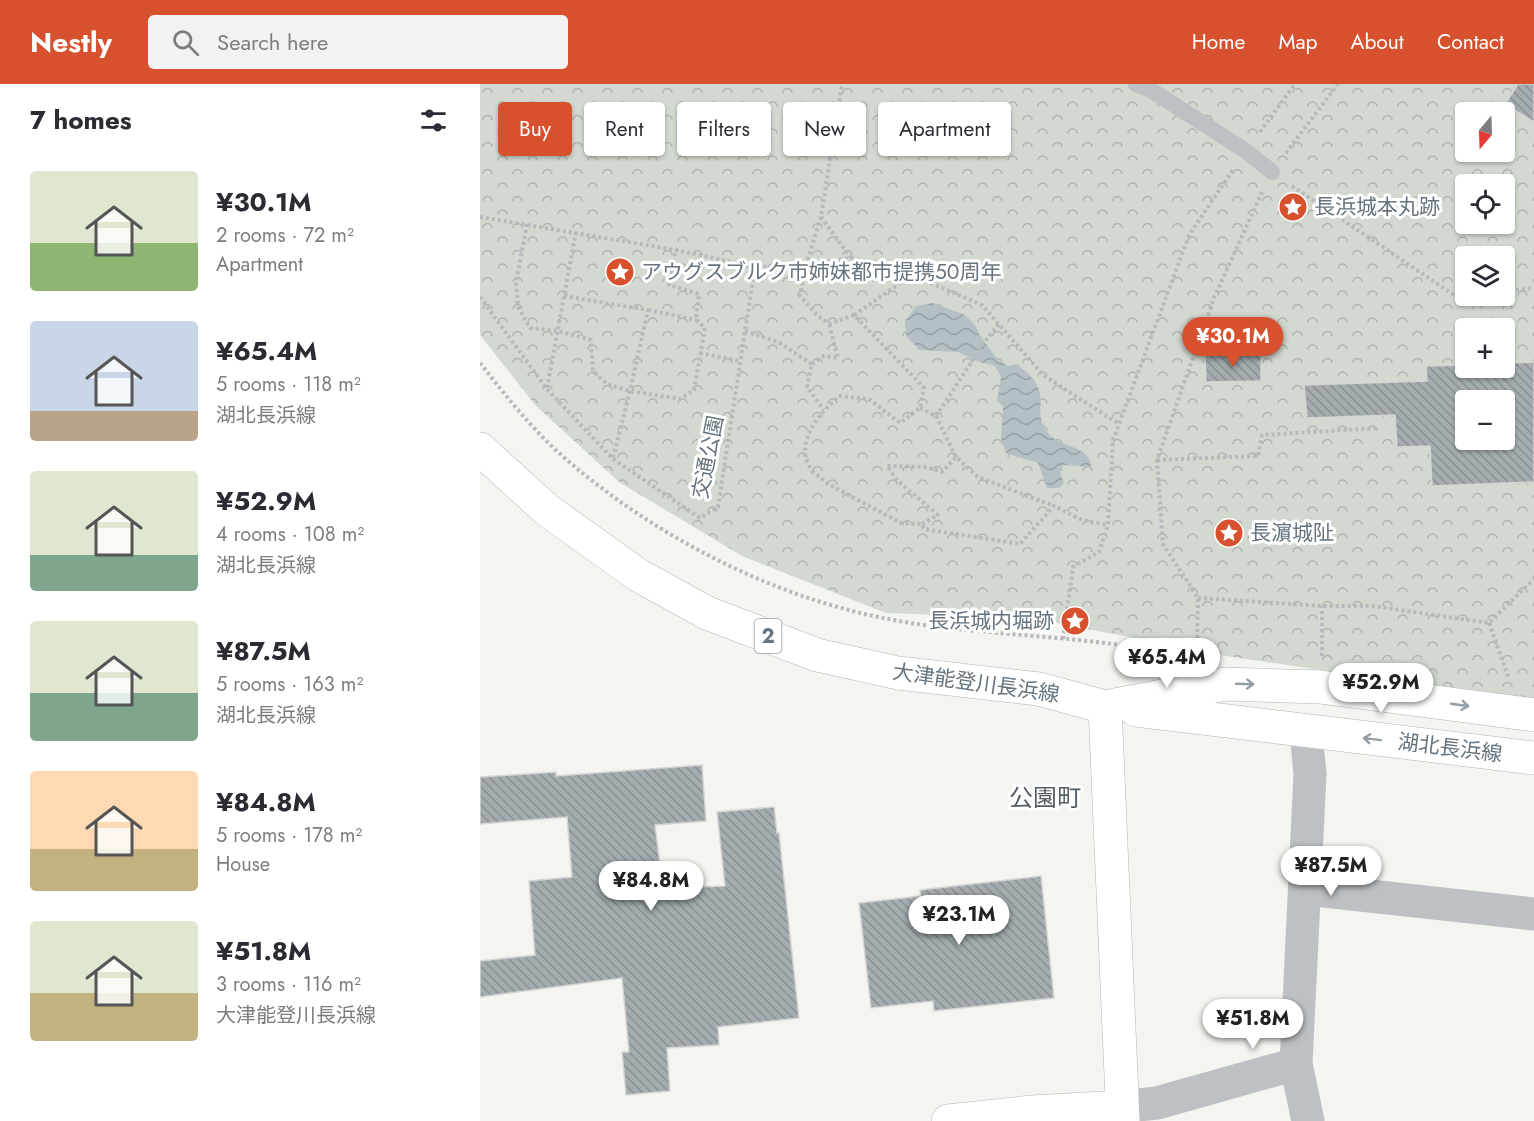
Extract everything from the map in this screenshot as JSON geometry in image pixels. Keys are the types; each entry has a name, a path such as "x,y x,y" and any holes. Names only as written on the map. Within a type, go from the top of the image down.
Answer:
{"main road":[{"name":"大津能登川長浜線","path":"480,450 547,510 629,569 707,613 817,655 898,672 1040,689 1105,706 1223,721"},
{"name":"湖北長浜線","path":"1105,706 1225,684 1320,687 1534,715"},
{"path":"948,1121 1032,1112 1122,1114 1105,706"},
{"name":"湖北長浜線","path":"1223,721 1534,758"}],"street":[{"path":"1306,731 1310,774 1296,1064 1308,1121"},
{"path":"1306,889 1534,914"},
{"path":"1122,1114 1296,1064"}],"lane":[{"path":"1136,84 1151,90 1246,152 1272,172"}],"path":[{"path":"824,410 807,387 812,364 824,356 838,358 829,324 817,315 800,296 806,265 821,217 842,84"},
{"path":"1063,639 1073,567 1099,552 1108,525 1113,440 1190,235 1294,84"},
{"path":"1197,650 1198,598 1163,544 1157,460 1214,298 1272,172 1338,84"},
{"path":"1272,172 1455,296"},
{"path":"480,217 676,250 755,267 806,265 851,258 889,265 982,305 1043,375 1119,424"},
{"path":"821,217 851,258"},
{"name":"交通公園","path":"527,224 516,283 518,307 531,328 591,340 593,371 607,384 630,391 680,399 694,390 705,328 696,320 699,294 669,285 676,250"},
{"path":"546,389 576,232"},
{"name":"交通公園","path":"480,297 546,389 613,459 699,518 718,507 755,267"},
{"path":"829,324 854,315 912,274"},
{"path":"1515,290 1534,288"},
{"path":"564,296 696,320"},
{"path":"613,459 648,310"},
{"path":"854,315 924,388 920,408 900,423 869,399 839,396 824,410 811,428 804,453 813,473 828,484 901,523 922,524 938,515 897,480 887,466 927,467 942,472 956,457"},
{"path":"936,417 999,324"},
{"path":"745,331 778,342 812,364"},
{"path":"700,353 739,361"},
{"path":"480,363 514,406 566,460 629,509 681,541 755,577 824,603 894,620 1204,655"},
{"path":"920,408 936,417 956,457 978,477 1054,506 1082,520 1108,525"},
{"path":"1157,460 1258,456 1262,435 1378,428"},
{"path":"922,524 924,529 1020,544 1054,506"},
{"path":"1489,623 1534,579"},
{"path":"1198,598 1322,606 1373,606 1489,623"},
{"path":"1322,606 1322,663"},
{"path":"1489,623 1512,686"}],"green space":[{"path":"480,84 1534,84 1534,701 1226,656 1031,618 886,613 742,556 619,482 536,406 480,335"}],"water":[{"path":"933,303 965,315 975,325 998,360 1008,366 1017,364 1031,376 1039,391 1044,427 1054,439 1086,455 1091,467 1063,465 1060,472 1064,483 1059,488 1047,488 1038,463 1006,453 1001,438 1003,406 997,401 1001,377 995,366 958,352 920,350 906,336 905,321 916,306"}],"building":[{"path":"1518,84 1534,84 1534,122 1515,110 1515,102 1506,102"},
{"path":"1205,355 1261,355 1261,381 1206,382"},
{"path":"1534,362 1534,482 1432,486 1430,446 1397,447 1395,415 1307,418 1304,385 1427,381 1426,366 1455,365 1455,378 1515,378 1515,363"},
{"path":"702,765 706,821 655,825 663,888 725,886 717,812 774,807 777,833 779,833 799,1018 718,1027 719,1045 667,1048 670,1091 626,1095 622,1052 629,1052 622,978 480,997 480,961 535,955 529,881 572,877 567,817 480,824 480,777 556,772 556,776"},
{"path":"1041,876 1054,998 934,1011 933,1001 871,1008 859,903 921,896 920,890"}],"place":[{"name":"長浜城本丸跡","path":"1293,207"},
{"name":"アウグスブルク市姉妹都市提携50周年","path":"620,272"},
{"name":"長濵城阯","path":"1229,533"},
{"name":"長浜城内堀跡","path":"1075,621"}],"district":[{"name":"公園町","path":"1045,797"}]}
